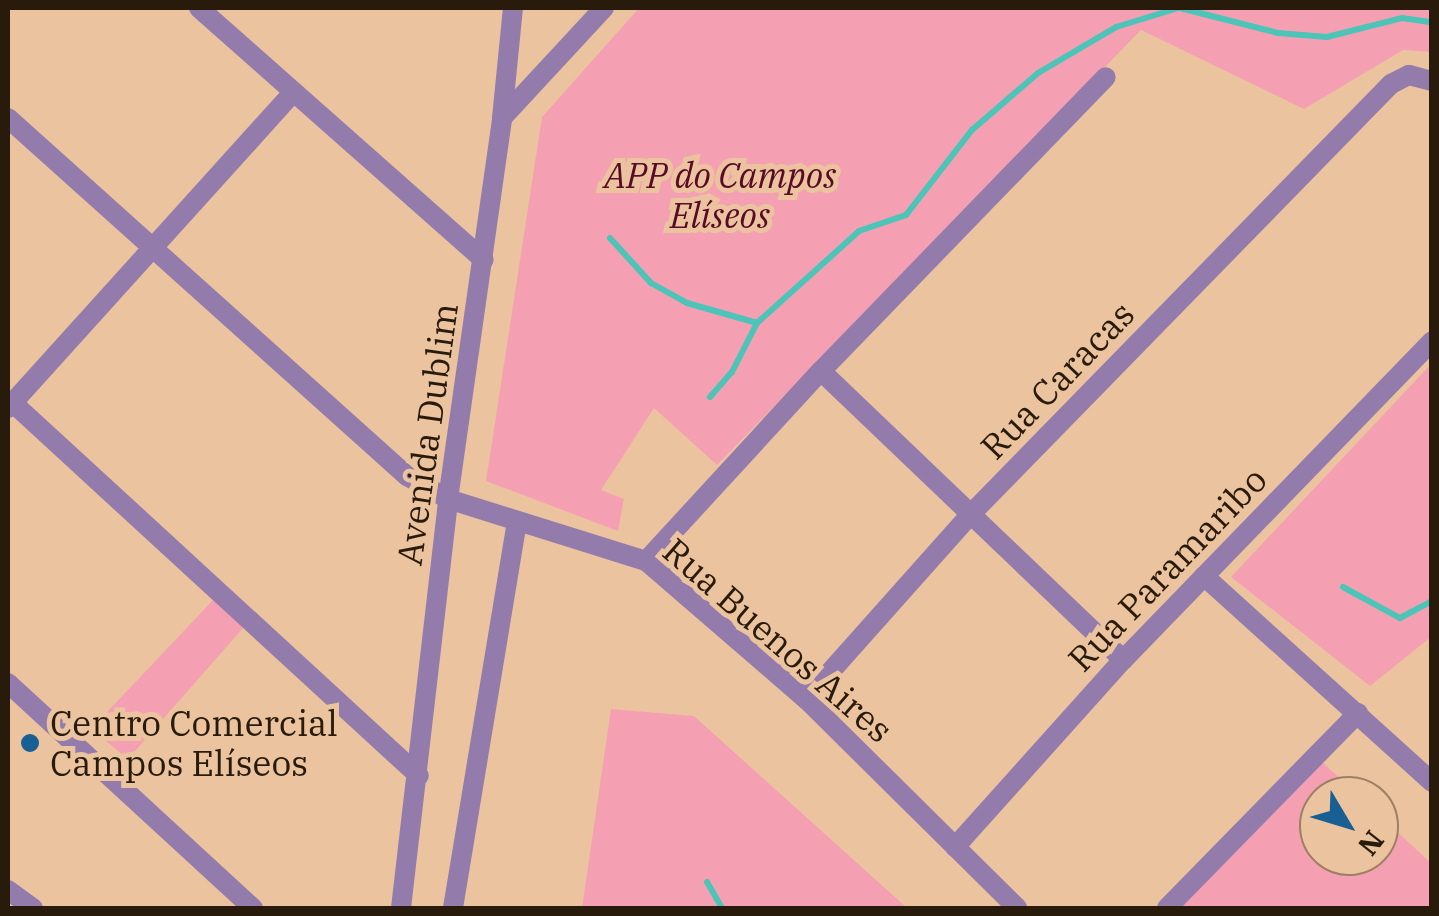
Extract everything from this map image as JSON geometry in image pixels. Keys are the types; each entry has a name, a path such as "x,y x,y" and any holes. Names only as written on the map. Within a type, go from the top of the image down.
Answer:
{"street":[{"path":"198,8 484,260"},
{"name":"Avenida Dublim","path":"402,908 448,500 484,260 514,8"},
{"path":"502,118 604,8"},
{"name":"Rua Caracas","path":"806,698 972,514 1391,84 1409,75 1432,81"},
{"path":"646,561 821,371 1106,78"},
{"path":"294,92 10,406 419,776"},
{"name":"Rua Buenos Aires","path":"8,118 407,476 448,500 646,561 806,698 1017,908"},
{"name":"Rua Paramaribo","path":"955,847 1123,660 1432,341"},
{"path":"821,371 1123,660"},
{"path":"453,908 517,523"},
{"path":"1204,576 1432,782"},
{"path":"8,683 253,908"},
{"path":"1167,908 1358,713"},
{"path":"8,890 33,908"}],"green space":[{"name":"APP do Campos Elíseos","path":"639,8 1431,8 1431,52 1403,50 1304,109 1141,30 717,465 654,408 601,490 624,499 618,531 486,481 542,117"},
{"path":"1431,364 1431,637 1370,686 1231,577"},
{"path":"214,599 244,627 128,759 91,729"},
{"path":"611,709 694,716 907,908 582,908"},
{"path":"1320,760 1337,776 1305,776"},
{"path":"1299,782 1299,876 1399,876 1399,833 1431,863 1431,908 1177,908"}],"waterway":[{"path":"710,397 732,372 757,323 859,231 906,215 972,130 1038,73 1116,27 1178,8"},
{"path":"1180,8 1278,33 1327,37 1402,18 1432,22"},
{"path":"610,238 651,283 687,303 757,323"},
{"path":"1343,587 1400,618 1432,601"},
{"path":"707,882 722,908"}],"place":[{"name":"Centro Comercial Campos Elíseos","path":"30,743"}]}
